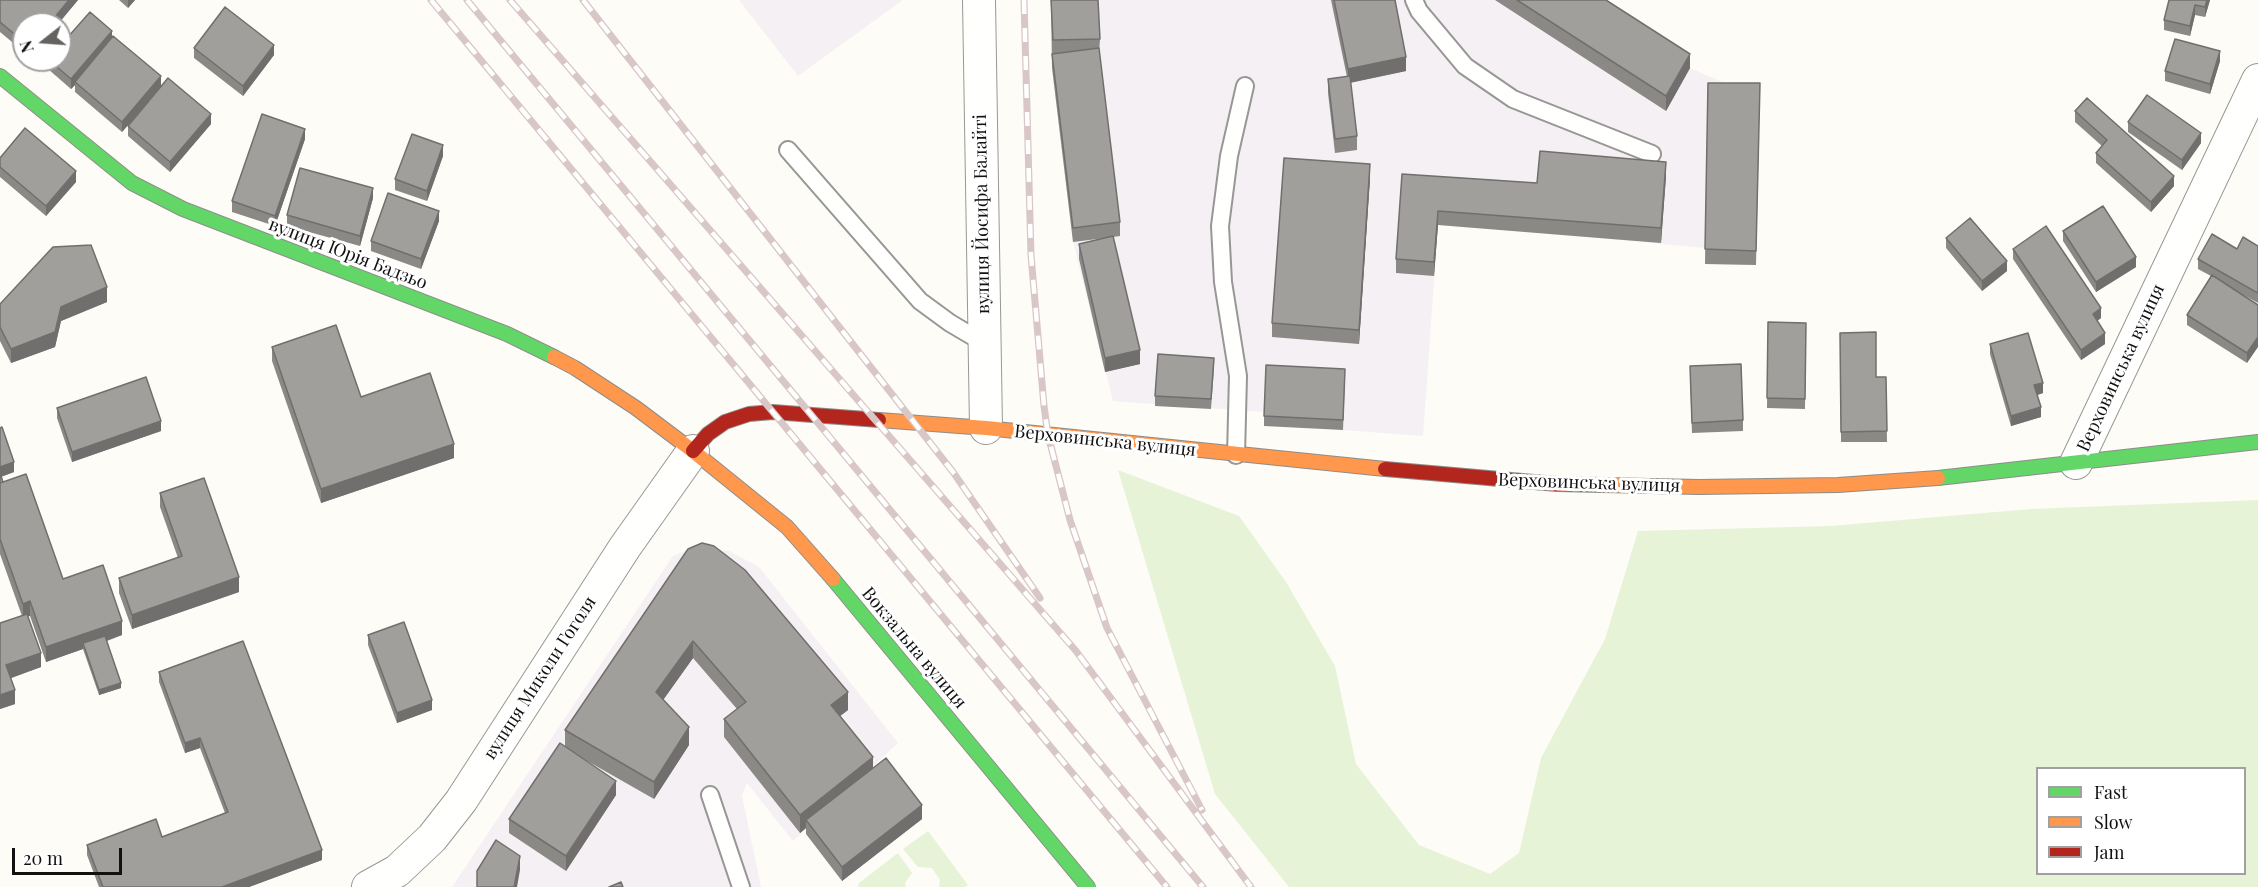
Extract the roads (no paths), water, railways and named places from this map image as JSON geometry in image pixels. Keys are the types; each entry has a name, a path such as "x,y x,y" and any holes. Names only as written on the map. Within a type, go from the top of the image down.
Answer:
{"street":[{"name":"вулиця Йосифа Балайті","path":"979,0 986,429"},
{"name":"вулиця Юрія Бадзьо","path":"0,76 132,183 183,209 507,334 574,368 636,408 693,451"},
{"name":"Верховинська вулиця","path":"693,451 708,434 725,422 749,414 773,412 986,429 1358,468 1557,484 1698,487 1838,485 1960,476 2076,463 2258,80"},
{"path":"2076,463 2258,442"},
{"name":"вулиця Миколи Гоголя","path":"368,887 400,879 461,801 625,547 693,451"},
{"name":"Вокзальна вулиця","path":"693,451 787,527 863,613 1088,887"}],"lane":[{"path":"1414,0 1419,11 1465,66 1513,99 1652,154"},
{"path":"1236,455 1239,376 1223,282 1220,226 1229,156 1245,86"},
{"path":"788,150 920,301 950,323 984,343"},
{"path":"710,795 741,887"}],"railway":[{"path":"431,0 1167,887"},
{"path":"467,0 1203,887"},
{"path":"510,0 1076,651 1251,887"},
{"path":"583,0 953,472 1040,598"},
{"path":"1024,0 1031,255 1048,435 1070,520 1107,628 1202,810"}]}
